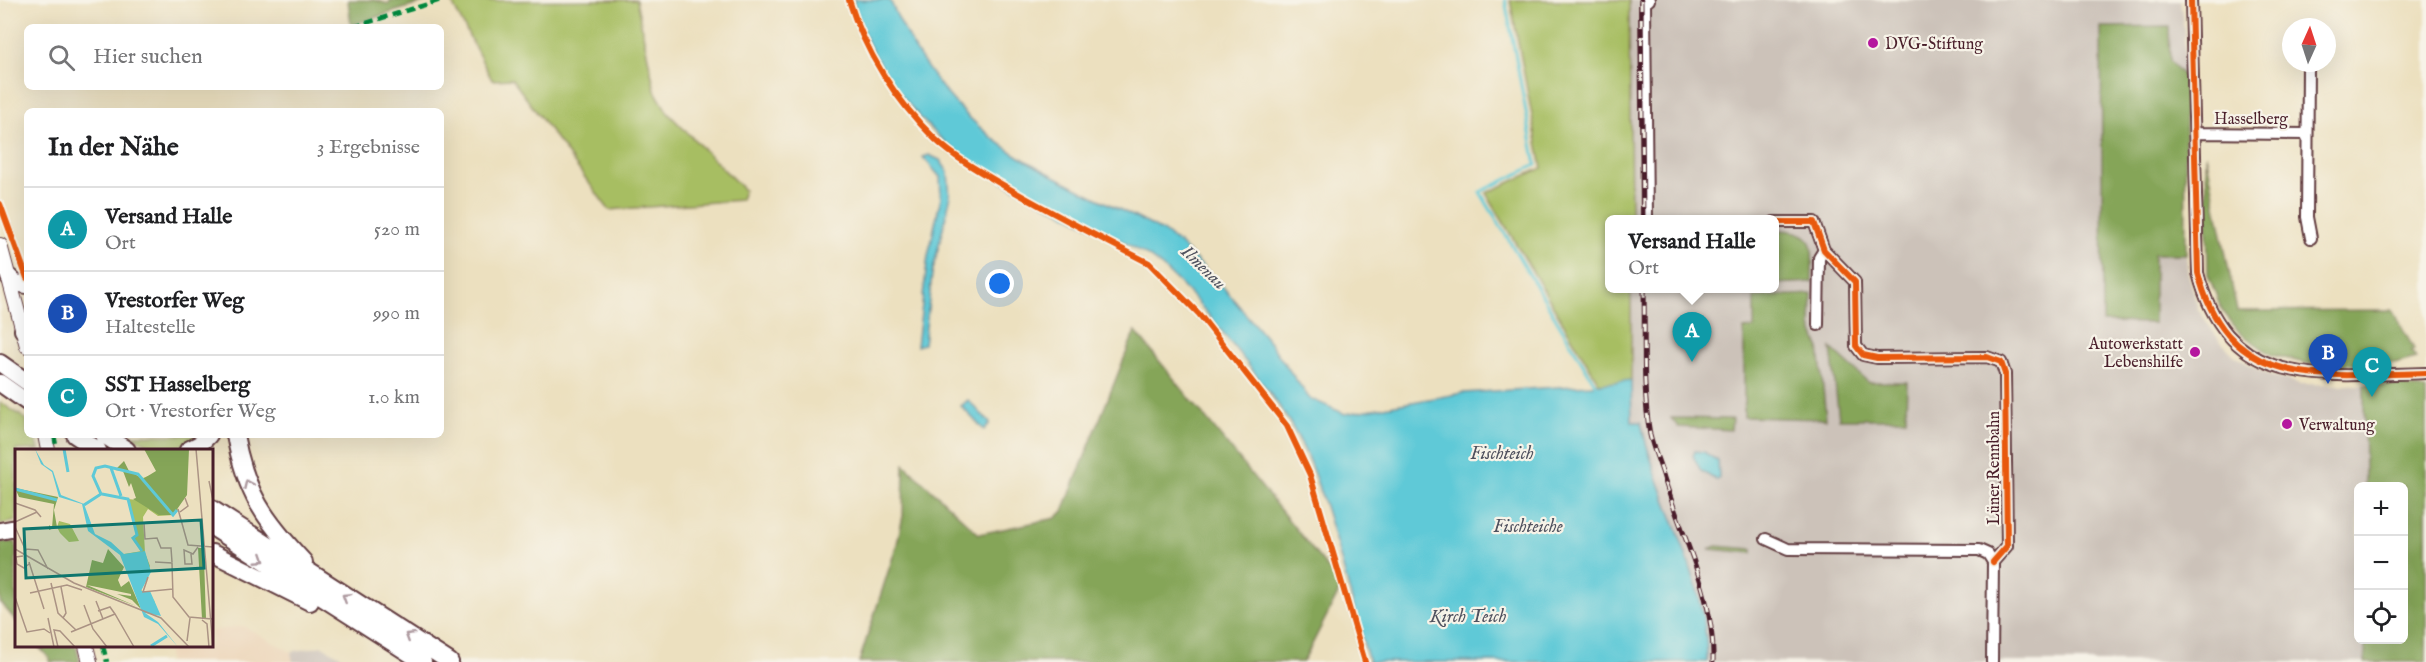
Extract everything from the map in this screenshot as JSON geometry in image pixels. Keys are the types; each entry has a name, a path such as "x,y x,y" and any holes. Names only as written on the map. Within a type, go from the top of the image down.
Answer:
{"highway":[{"path":"9,277 24,274"},
{"path":"9,277 15,283 24,284"},
{"path":"0,363 24,380"},
{"path":"0,383 24,400"},
{"path":"80,438 96,449"},
{"path":"108,438 123,448"},
{"path":"190,449 205,438"},
{"path":"237,438 244,476 263,513 286,542 324,582"},
{"path":"213,510 450,662"},
{"path":"0,531 15,528"},
{"path":"213,528 423,662"},
{"path":"0,536 15,535"},
{"path":"213,553 387,640"}],"main road":[{"path":"0,245 24,326"},
{"path":"86,647 90,662"}],"street":[{"path":"1647,215 1645,3 1649,0"},
{"path":"2191,0 2198,273 2208,305 2226,334 2242,348 2268,364 2302,374 2426,373"},
{"name":"Hasselberg","path":"2308,72 2307,218 2311,238"},
{"name":"Hasselberg","path":"2195,133 2307,134"},
{"path":"1779,222 1814,222 1824,250 1819,258 1818,325"},
{"name":"Lüner Rennbahn","path":"1824,250 1855,282 1856,346 1863,355 1877,358 1987,357 2001,363 2004,368 2007,546 1993,562 1992,662"},
{"path":"1766,539 1788,549 1978,550 1988,554 1993,562"}],"shaded area":[{"path":"1629,0 2180,0 2184,31 2186,254 2188,273 2198,309 2219,340 2236,357 2264,373 2300,384 2364,385 2365,482 2354,482 2354,644 2365,644 2365,662 1707,662 1706,629 1700,597 1653,466 1641,422 1632,422 1631,293 1779,293 1779,215 1631,215"},
{"path":"243,626 291,652 293,662 169,662 167,647 213,647 213,631"},
{"path":"322,646 351,662 293,662 291,652"}],"green space":[{"path":"348,0 374,0 389,4 390,0 432,0 354,24 351,24"},
{"path":"636,0 655,91 668,113 744,190 741,200 609,210 512,79 492,80 451,1"},
{"path":"1510,0 1629,0 1631,215 1605,215 1605,293 1631,293 1631,381 1600,385 1486,193 1542,168"},
{"path":"2169,26 2170,61 2185,77 2186,254 2154,254 2154,323 2103,322 2101,27"},
{"path":"2206,154 2237,311 2392,310 2414,349 2411,351 2416,358 2395,364 2309,364 2272,355 2240,333 2222,310 2208,274"},
{"path":"1779,230 1799,233 1810,242 1812,282 1779,284"},
{"path":"1812,294 1811,327 1819,347 1826,419 1744,417 1744,329 1754,328 1754,297"},
{"path":"1135,331 1338,581 1341,588 1303,662 859,662 897,544 903,516 904,464 979,534 1056,518 1063,511"},
{"path":"1831,348 1868,382 1907,382 1906,419 1839,419"},
{"path":"2364,385 2400,385 2426,390 2426,662 2365,662 2365,644 2408,644 2408,482 2365,482"},
{"path":"0,402 24,418 24,438 36,438 39,449 15,449 15,521 0,525"},
{"path":"1671,418 1732,419 1731,430 1678,427"},
{"path":"135,438 196,438 173,448 157,447"},
{"path":"0,542 15,542 15,620 0,602"},
{"path":"1716,546 1752,549 1752,553 1709,549"},
{"path":"39,647 76,647 80,662 50,662"}],"water":[{"name":"Fischteiche","path":"853,0 890,0 913,46 943,88 978,126 999,142 1037,167 1162,231 1179,243 1223,287 1270,343 1309,398 1345,414 1463,393 1591,385 1631,380 1632,422 1641,422 1659,482 1691,571 1700,600 1707,662 1369,662 1335,539 1311,466 1297,435 1259,379 1193,297 1152,259 1130,245 997,178 969,161 940,137 908,103 879,63 859,21"},
{"path":"929,155 940,160 948,172 950,199 932,274 924,344 917,346 928,256 941,197 940,177 923,157"},
{"path":"968,400 990,423 984,430 961,406"},
{"path":"1695,451 1704,452 1718,461 1719,477 1716,480 1701,471 1693,456"}],"waterway":[{"path":"1505,0 1536,165 1480,192 1597,387"}],"railway":[{"path":"1641,0 1643,215"},
{"path":"1644,293 1645,380 1650,435 1703,591 1709,614 1713,662"}],"marked path":[{"path":"363,24 441,0"},
{"path":"55,438 57,449"},
{"path":"103,647 107,662"}],"cycle path":[{"path":"849,0 864,38 883,75 907,109 935,139 963,161 994,180 1149,263 1199,314 1287,426 1310,475 1365,662"},
{"path":"2191,0 2198,273 2213,312 2233,340 2258,358 2286,369 2319,374 2353,375 2426,373"},
{"path":"0,204 24,270"},
{"path":"1779,222 1814,222 1824,250 1855,282 1856,346 1863,355 1877,358 1987,357 2001,362 2005,374 2007,546 1993,562"}],"place":[{"name":"DVG-Stiftung","path":"1873,43"},
{"name":"Autowerkstatt Lebenshilfe","path":"2195,352"},
{"name":"Versand Halle","path":"1692,362"},
{"name":"Vrestorfer Weg","path":"2328,384"},
{"name":"SST Hasselberg","path":"2372,397"},
{"name":"Verwaltung","path":"2287,424"}],"water label":[{"name":"Ilmenau","path":"1204,267"},
{"name":"Fischteich","path":"1502,453"},
{"name":"Kirch Teich","path":"1468,616"}]}
